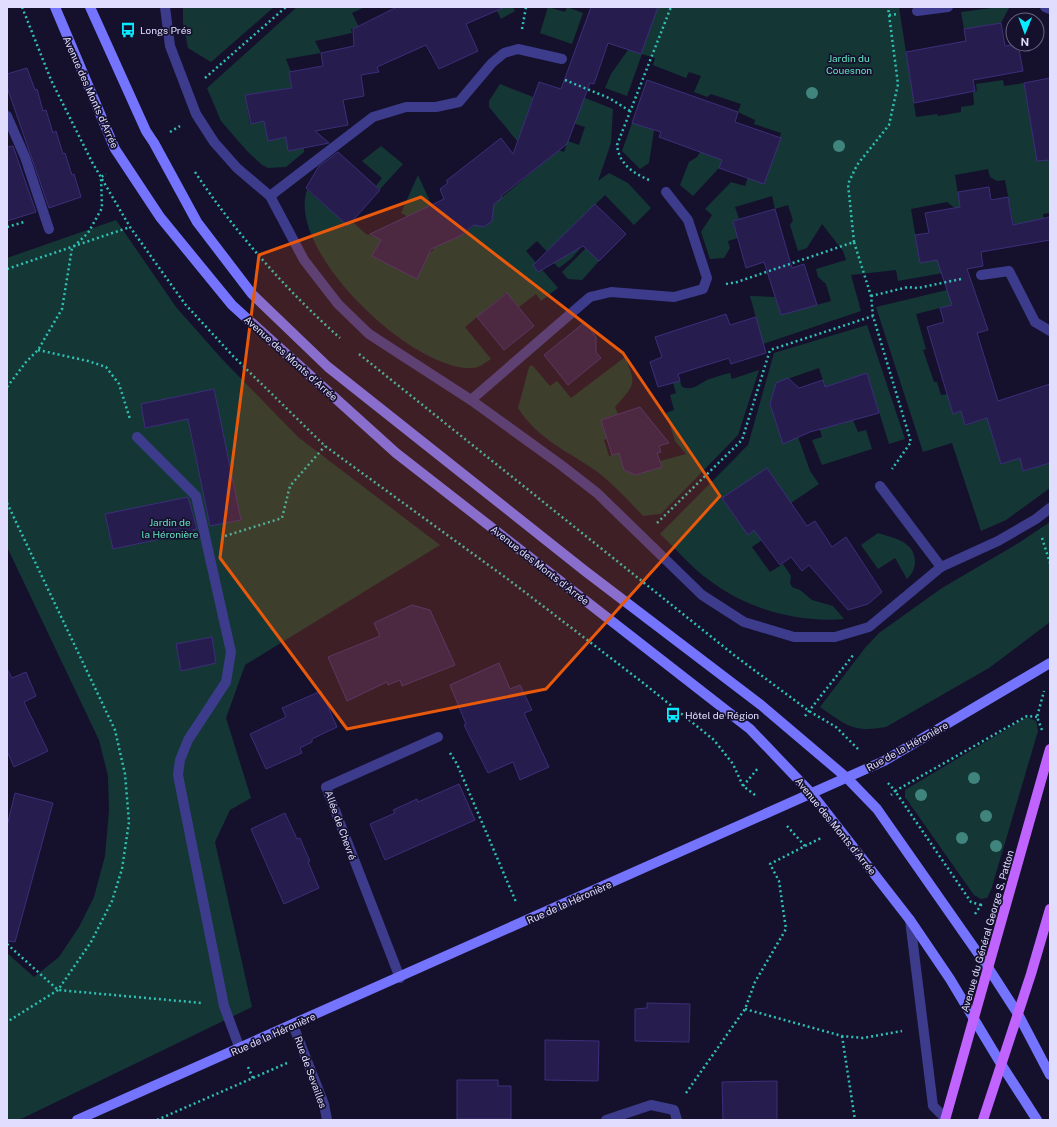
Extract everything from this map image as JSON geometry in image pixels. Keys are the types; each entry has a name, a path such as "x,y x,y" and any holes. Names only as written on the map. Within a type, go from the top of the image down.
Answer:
{"main road":[{"name":"Avenue du Général George S. Patton","path":"945,1119 989,969 1050,749"},
{"path":"983,1120 1018,1014 1050,908"}],"street":[{"name":"Avenue des Monts d'Arrée","path":"55,7 115,149 160,217 232,305 396,453 750,729 812,794 910,920 950,979 1001,1064 1037,1120"},
{"name":"Avenue des Monts d'Arrée","path":"90,7 146,132 197,222 252,294 328,367 573,562 761,705 847,778 877,809 989,969 1018,1014 1050,1075"},
{"path":"165,7 170,46 196,114 214,142 237,168 270,196 304,260 338,304 369,334 470,400 591,488 702,595 744,622 794,637 835,637 869,626 941,567 998,541 1036,519 1050,508"},
{"path":"917,11 948,7"},
{"path":"1045,7 1050,9"},
{"path":"270,196 373,116 406,107 436,107 459,102 492,63 504,53 518,49 562,60"},
{"path":"7,116 25,157 48,230"},
{"path":"470,400 590,297 611,292 674,297 703,289 707,278 688,220 666,192"},
{"path":"981,275 1009,271 1035,322 1050,331"},
{"path":"137,437 196,496 231,652 226,682 188,740 180,760 178,775 224,1006 240,1049"},
{"path":"880,486 941,567"},
{"name":"Rue de la Héronière","path":"77,1120 89,1118 884,761 1050,663"},
{"name":"Allée de Chevré","path":"400,978 326,787 438,737"},
{"path":"910,920 933,1106 945,1119"},
{"name":"Rue de Sevailles","path":"294,1025 324,1104 327,1120"},
{"path":"606,1120 651,1105 675,1115"}],"path":[{"path":"188,95 214,69 286,7"},
{"path":"666,192 654,183 634,173 618,156 617,145 670,7"},
{"path":"880,486 911,442 873,316 871,296 854,242 848,184 857,165 889,125 898,84 888,7"},
{"path":"562,60 565,80 609,98 630,111"},
{"path":"7,387 26,362 38,350 62,309 72,248 88,233 102,208 101,177"},
{"path":"7,227 22,222"},
{"path":"7,269 130,227"},
{"path":"703,289 737,282 854,242"},
{"path":"871,296 908,287 918,288 981,275"},
{"path":"642,537 742,440 770,350 873,316"},
{"path":"38,350 88,361 106,367 118,384 137,437"},
{"path":"206,542 282,518 290,486 325,446"},
{"path":"7,504 115,730 125,774 129,822 122,869 112,901 91,942 58,990 7,1022"},
{"path":"792,731 857,650 869,626"},
{"path":"981,905 971,902 895,791 1028,716 1037,717"},
{"path":"438,737 457,764 524,922"},
{"path":"675,1115 728,1031 746,1009 755,982 786,929 779,881 770,864"},
{"path":"7,944 58,990 224,1006"},
{"path":"746,1009 842,1036 863,1038 923,1028"},
{"path":"842,1036 855,1120"},
{"path":"157,1120 305,1055"}],"highlighted area":[{"path":"421,197 623,353 720,496 546,689 347,729 220,558 259,255"}],"green space":[{"path":"183,7 274,7 211,62 188,48 183,23"},
{"path":"297,7 365,7 352,13 359,27 351,29 352,33 315,41 321,53 286,59 291,72 289,72 292,92 278,90 245,95 250,124 264,121 268,141 286,137 288,151 304,148 304,152 286,167 268,168 262,165 247,151 221,121 207,88"},
{"path":"495,7 513,7 515,11 501,19"},
{"path":"548,7 565,12 567,7 583,13 572,44 540,33"},
{"name":"Jardin du Couesnon","path":"658,7 899,7 916,117 937,114 938,116 961,112 961,107 974,105 973,92 977,91 976,84 1003,80 1004,86 1024,83 1031,127 1050,136 1050,213 1043,214 1047,240 1017,242 1005,180 997,181 990,177 988,169 955,175 961,213 947,202 911,209 920,263 953,257 954,271 898,281 896,270 851,275 861,311 763,344 750,296 775,297 781,315 831,301 826,284 818,277 816,269 846,260 843,251 822,224 807,248 798,251 790,225 793,220 788,205 775,209 772,196 735,207 739,219 733,221 738,238 728,241 730,248 724,258 710,259 701,232 712,215 705,209 731,182 745,186 750,171 767,177 781,133 754,124 755,120 738,112 741,104 711,94 707,97 694,92 701,76 689,72 686,78 653,65 655,58 642,54 627,96 605,88 611,74 628,50 641,54"},
{"path":"999,7 1009,8 1007,12 1005,12 1001,23 964,29 961,12"},
{"path":"500,84 533,97 518,142 489,107 489,101"},
{"path":"565,90 613,109 611,143 598,181 609,173 628,183 651,208 634,225 605,195 568,231 583,245 572,258 559,268 554,263 556,261 537,241 526,251 558,288 541,301 536,294 519,307 506,293 465,327 491,359 484,364 472,368 447,364 418,350 388,329 359,303 334,274 315,244 306,215 307,190 337,216 342,212 367,235 368,234 381,240 417,279 429,253 433,250 431,236 424,226 401,213 418,175 448,241 462,235 476,224 484,227 492,221 488,209 544,162 536,142 564,152 568,141 579,145 585,127 567,121"},
{"path":"632,123 654,130 649,163 640,169 622,151"},
{"path":"381,146 403,164 380,189 376,186 382,178 362,161"},
{"path":"704,146 724,153 719,168 693,196 680,185 689,162 697,157"},
{"name":"Jardin de la Héronière","path":"116,220 176,307 222,359 298,437 440,545 245,665 226,718 251,798 230,810 215,842 252,1007 19,1120 7,1120 7,953 34,977 59,957 79,927 94,897 105,856 109,811 108,776 99,740 7,547 7,258"},
{"path":"586,248 599,261 582,280 568,279 562,272"},
{"path":"947,290 952,305 916,314 926,349 923,350 934,382 937,382 941,395 948,394 953,414 961,411 965,425 1003,414 996,446 1001,464 1020,458 1024,471 1050,463 1050,488 1006,520 981,531 952,443 923,452 876,307"},
{"path":"867,325 905,439 889,444 867,373 825,387 819,368 776,383 770,404 781,438 798,437 810,471 819,484 791,503 783,491 777,494 722,498 748,534 754,530 762,540 752,547 770,572 783,564 791,576 790,583 792,587 800,590 812,600 833,606 844,619 808,619 773,612 756,606 724,590 702,575 660,534 748,445 774,353"},
{"path":"625,357 631,373 632,384 627,393 615,407 618,414 601,420 607,439 604,440 609,456 619,453 624,470 635,475 661,467 660,461 686,454 675,441 666,413 674,410 670,395 676,393 673,383 680,381 682,387 693,388 707,380 721,375 730,373 732,379 759,370 738,435 661,514 643,516 599,473 555,445 535,429 518,408 529,367 532,365 550,386 557,381 571,398"},
{"path":"835,419 837,425 853,420 858,432 866,430 872,449 822,465 812,440 822,437 818,424"},
{"path":"1050,522 1050,622 989,668 886,727 865,729 850,726 820,707 865,648 879,633 942,588 1017,544"},
{"path":"878,533 896,539 911,549 914,555 915,564 913,571 907,579 895,558 878,569 861,545"},
{"path":"1027,717 1036,721 1038,731 991,890 987,898 981,899 974,895 905,797 905,790"}],"building":[{"path":"397,7 505,7 466,24 478,51 439,69 426,45 377,67 379,72 361,75 364,96 343,100 348,125 315,131 329,143 288,151 286,137 268,141 264,121 251,124 245,95 292,88 289,72 323,66 321,53 354,46 353,29"},
{"path":"591,7 658,7 641,54 608,43 594,84 590,83 567,144 501,196 502,198 494,204 492,221 484,227 474,225 462,235 431,249 417,279 372,256 381,240 370,234 444,199 440,189 448,183 446,181 501,138 513,154 539,82 561,89"},
{"path":"1001,23 1005,52 1019,52 1023,71 973,80 975,91 914,103 906,52 966,41 964,29"},
{"path":"27,68 35,90 37,89 43,111 46,110 53,133 56,131 63,154 65,153 72,175 74,174 81,197 49,208 7,87 7,74"},
{"path":"1050,78 1050,160 1037,161 1024,83"},
{"path":"647,80 738,112 735,122 781,138 764,184 719,168 722,160 659,137 661,132 632,123"},
{"path":"13,146 36,212 7,221 7,147"},
{"path":"338,152 380,190 348,226 306,188 319,166"},
{"path":"989,187 991,200 1008,197 1013,225 1050,217 1050,240 981,252 983,266 967,269 988,330 977,333 998,401 1050,384 1050,463 1023,471 1020,458 1001,464 987,418 965,425 961,411 953,414 927,327 944,322 940,308 952,305 937,260 920,263 915,235 929,233 925,213 960,207 958,192"},
{"path":"595,204 626,234 599,261 583,246 538,272 533,265"},
{"path":"775,209 792,268 804,264 817,305 781,315 764,262 746,268 733,221"},
{"path":"507,293 534,326 504,350 477,317"},
{"path":"726,314 730,325 756,317 766,353 731,364 729,358 678,374 680,381 658,387 650,362 662,357 655,337"},
{"path":"585,322 596,337 596,352 601,358 568,385 544,355"},
{"path":"867,373 879,413 810,432 783,444 770,404 776,383 788,378 799,388 823,380 825,387"},
{"path":"214,389 241,520 210,526 188,419 145,428 141,404"},
{"path":"640,407 669,443 659,446 661,452 657,453 662,467 635,475 624,470 619,453 612,455 601,420"},
{"path":"767,468 807,526 815,521 832,547 846,537 882,592 868,604 848,610 809,565 802,571 791,557 780,565 754,530 748,535 722,498"},
{"path":"188,497 197,529 193,530 193,532 113,549 105,514"},
{"path":"412,605 430,610 455,665 402,686 400,680 388,685 387,682 347,701 328,657 380,636 374,623"},
{"path":"212,637 216,663 181,671 176,644"},
{"path":"499,663 510,689 520,685 532,710 524,713 549,767 520,780 513,762 488,773 464,725 466,724 450,685"},
{"path":"7,669 12,678 26,672 36,696 24,702 48,751 14,767 7,751"},
{"path":"321,691 337,727 312,739 312,742 300,748 302,753 266,769 250,734 286,717 282,708"},
{"path":"459,784 475,820 385,860 370,824 395,813 393,810 417,799 418,802"},
{"path":"15,793 53,803 15,942 7,941 7,826"},
{"path":"285,813 297,839 300,838 319,888 284,904 251,829"},
{"path":"647,1003 690,1004 689,1042 635,1041 635,1009 647,1008"},
{"path":"545,1040 599,1041 598,1081 545,1080"},
{"path":"457,1080 498,1080 498,1086 511,1086 511,1119 457,1119"},
{"path":"777,1081 777,1120 723,1120 722,1082"}],"place":[{"name":"Longs Prés","path":"128,30"},
{"name":"Hôtel de Région","path":"673,715"}]}
